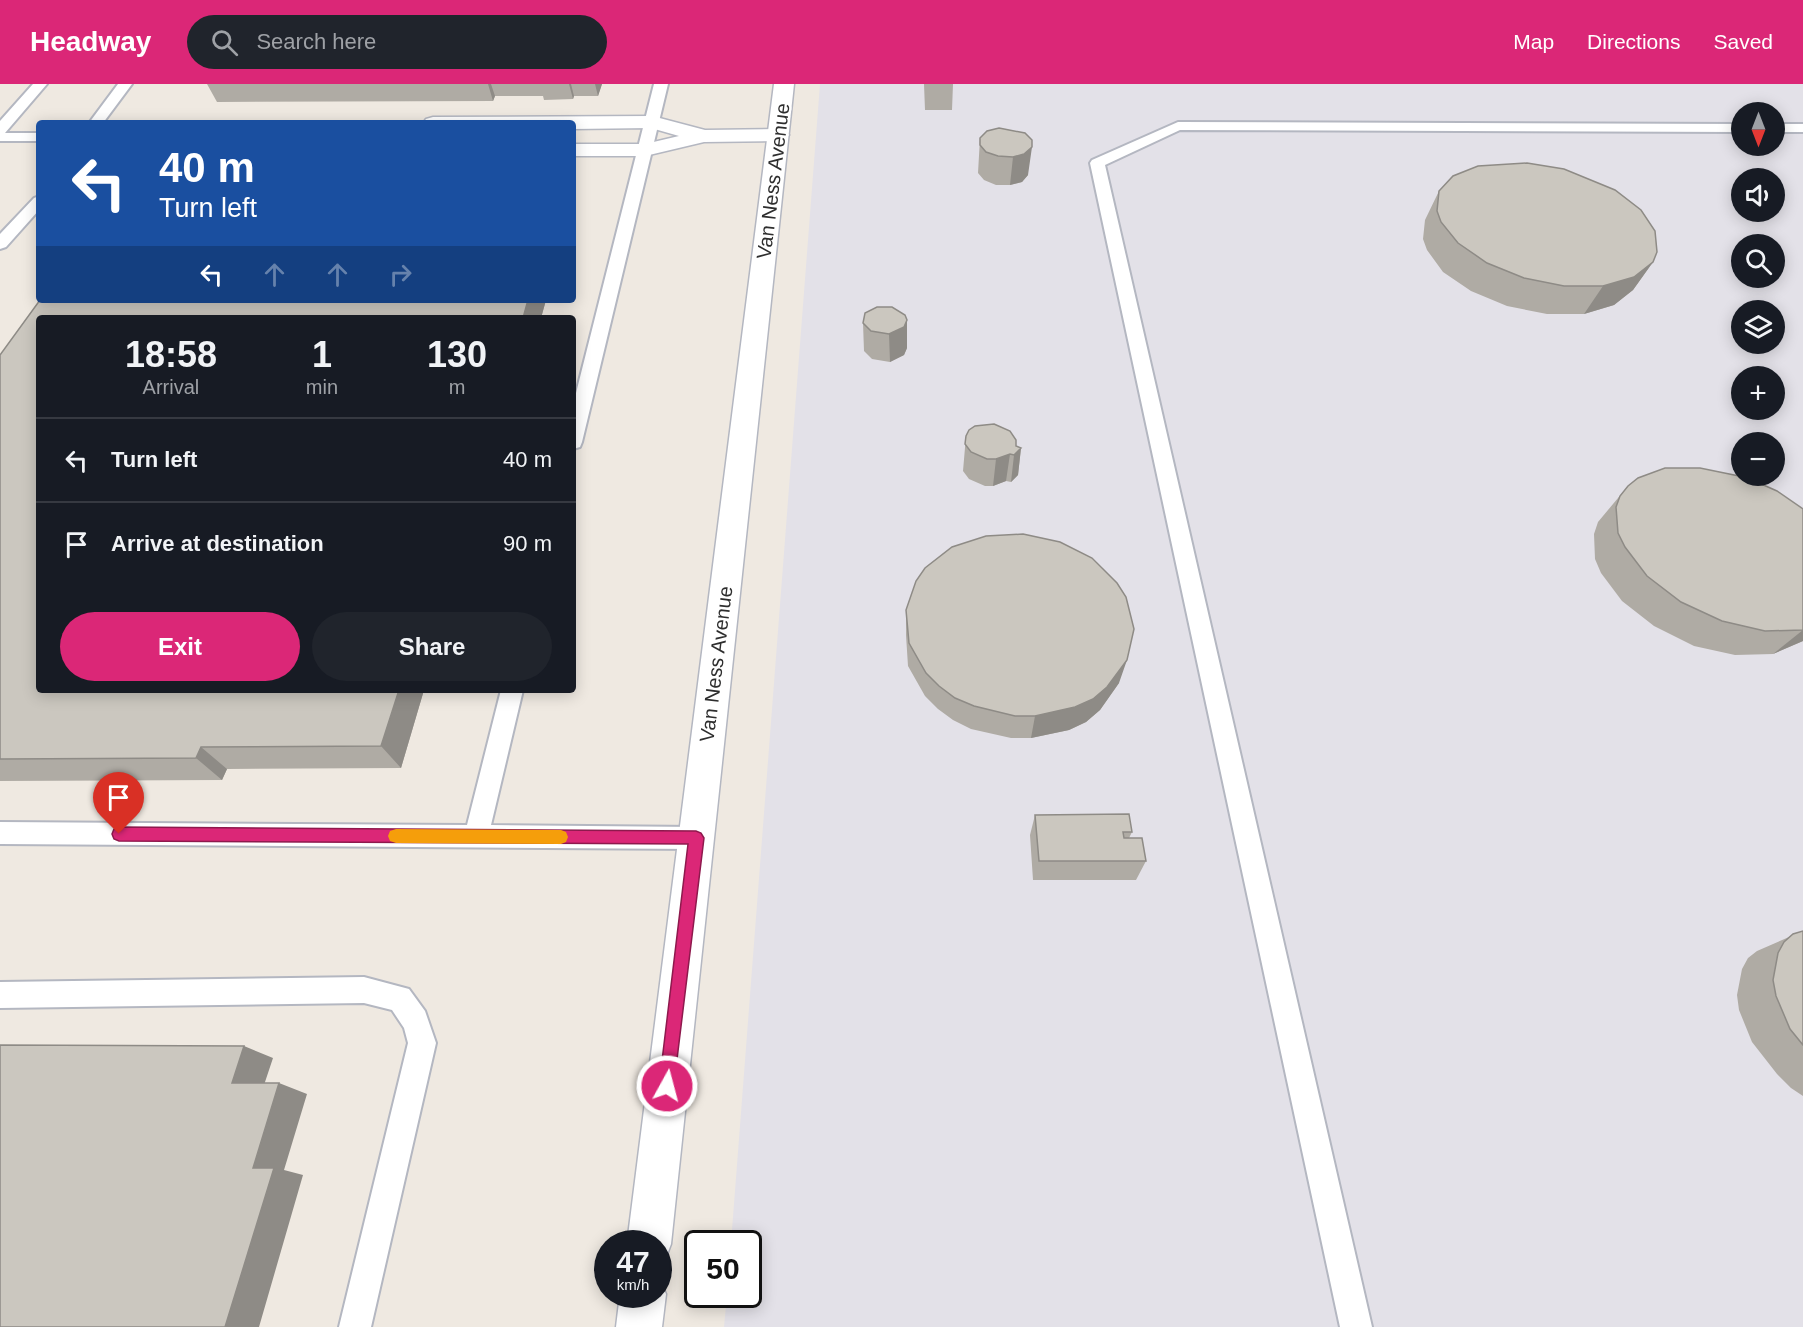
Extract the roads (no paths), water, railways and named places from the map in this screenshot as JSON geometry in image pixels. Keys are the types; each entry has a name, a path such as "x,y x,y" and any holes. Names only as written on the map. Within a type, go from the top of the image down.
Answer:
{"main road":[{"name":"Van Ness Avenue","path":"651,1230 784,84"},
{"path":"576,122 652,122 704,136"},
{"path":"576,150 645,150 704,136 778,135"},
{"path":"639,1327 641,1308"}],"lane":[{"path":"0,130 40,84"},
{"path":"98,120 125,84"},
{"path":"576,430 661,84"},
{"path":"1356,1327 1097,163 1178,126 1731,128"},
{"path":"1785,128 1803,128"},
{"path":"0,138 36,138"},
{"path":"0,244 36,204"},
{"path":"476,836 511,693"},
{"path":"0,833 696,838"},
{"path":"0,994 364,990 400,998 415,1022 422,1043 355,1327"}]}
